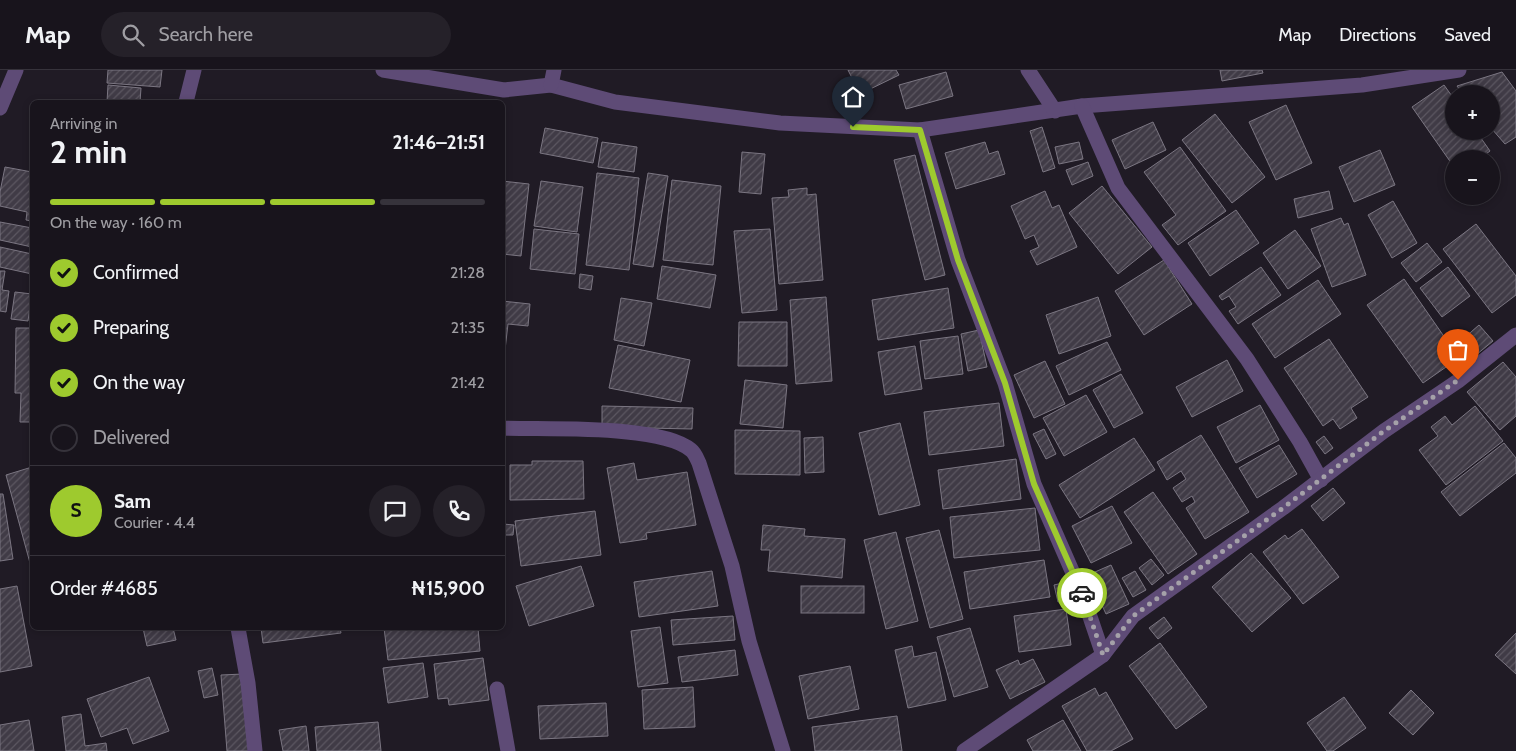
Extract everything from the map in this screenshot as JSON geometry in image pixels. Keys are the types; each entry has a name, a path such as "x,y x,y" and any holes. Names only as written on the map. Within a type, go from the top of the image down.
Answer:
{"street":[{"path":"0,108 16,70"},
{"path":"186,100 194,70"},
{"path":"383,70 504,90 552,78 615,102 780,123 920,130 1082,106 1362,85 1458,70"},
{"path":"1028,70 1055,111"},
{"path":"1082,106 1118,188 1247,359 1300,442 1321,480"},
{"path":"920,130 958,260 1005,383 1034,484 1083,596 1103,655"},
{"path":"964,751 1103,655 1133,616 1321,480 1384,431 1458,380 1516,335"},
{"path":"505,428 634,431 664,437 692,450 699,463 732,566 749,641 783,751"},
{"path":"238,630 248,682 256,751"},
{"path":"497,689 508,751"}],"building":[{"path":"108,70 162,70 160,87 107,83"},
{"path":"848,70 896,70 899,75 860,94"},
{"path":"1220,70 1262,70 1263,73 1222,81"},
{"path":"946,72 953,96 906,109 899,85"},
{"path":"1502,72 1516,91 1516,137 1505,144 1500,138 1500,85 1460,85"},
{"path":"108,85 141,88 140,100 107,100"},
{"path":"1444,85 1445,140 1482,140 1489,150 1445,150 1445,154 1412,107"},
{"path":"1286,105 1312,163 1276,180 1249,122"},
{"path":"1215,114 1265,177 1232,203 1182,140"},
{"path":"1153,122 1166,150 1125,169 1112,140"},
{"path":"1042,127 1055,168 1043,172 1030,131"},
{"path":"545,128 598,138 593,163 540,153"},
{"path":"602,142 637,147 634,172 598,167"},
{"path":"985,142 989,154 998,151 1005,174 956,189 945,153"},
{"path":"1079,142 1083,159 1059,164 1055,147"},
{"path":"1180,147 1226,211 1178,245 1162,225 1176,215 1144,172"},
{"path":"1380,150 1395,185 1354,202 1339,167"},
{"path":"742,152 765,154 761,194 739,192"},
{"path":"915,155 945,275 925,280 894,160"},
{"path":"1088,162 1093,176 1072,185 1066,170"},
{"path":"5,167 30,172 30,221 26,220 27,212 0,206 0,192"},
{"path":"597,173 639,178 629,270 586,265"},
{"path":"648,173 668,176 653,267 633,264"},
{"path":"672,180 721,186 713,265 663,260"},
{"path":"505,181 529,184 521,256 505,254"},
{"path":"541,181 583,187 577,232 534,226"},
{"path":"1102,186 1152,247 1118,274 1069,213"},
{"path":"807,188 807,195 816,194 823,280 779,284 772,198 789,197 788,190"},
{"path":"1045,191 1052,208 1059,205 1077,247 1037,265 1030,251 1039,247 1034,235 1025,239 1011,206"},
{"path":"1329,191 1333,209 1298,218 1294,199"},
{"path":"1393,201 1417,243 1392,258 1368,215"},
{"path":"1236,210 1259,243 1210,276 1188,243"},
{"path":"1341,218 1344,225 1348,223 1366,275 1332,287 1311,229"},
{"path":"0,222 30,228 30,247 0,240"},
{"path":"1476,224 1516,276 1516,295 1492,313 1443,249"},
{"path":"534,229 579,234 575,274 530,269"},
{"path":"770,229 777,310 742,313 734,231"},
{"path":"1295,230 1321,266 1288,289 1263,253"},
{"path":"1427,243 1442,262 1416,282 1401,263"},
{"path":"0,247 30,254 30,274 0,267"},
{"path":"1164,260 1192,304 1144,335 1115,291"},
{"path":"662,266 716,275 710,308 657,299"},
{"path":"1261,267 1281,295 1238,324 1229,311 1236,307 1229,296 1222,300 1219,296"},
{"path":"1448,267 1470,296 1442,317 1420,288"},
{"path":"0,271 5,271 2,290 9,291 6,312 0,311"},
{"path":"580,274 593,276 591,290 579,288"},
{"path":"1404,279 1459,358 1423,383 1367,305"},
{"path":"1318,280 1341,314 1275,358 1252,324"},
{"path":"948,288 954,328 878,340 872,300"},
{"path":"15,292 30,294 28,321 11,319"},
{"path":"826,297 832,381 796,384 790,300"},
{"path":"1098,297 1111,336 1059,354 1046,315"},
{"path":"621,298 652,303 644,346 614,340"},
{"path":"505,301 530,304 528,326 508,324 505,350"},
{"path":"739,322 787,322 787,366 738,366"},
{"path":"1479,325 1493,341 1476,355 1463,339"},
{"path":"16,328 30,328 30,422 20,422 21,393 15,393"},
{"path":"979,330 987,367 968,371 961,334"},
{"path":"958,336 963,374 925,379 920,341"},
{"path":"1329,339 1368,397 1351,408 1357,418 1340,429 1333,419 1323,426 1284,368"},
{"path":"1107,342 1121,370 1069,395 1056,366"},
{"path":"618,345 690,360 681,402 609,388"},
{"path":"915,346 922,389 885,395 878,352"},
{"path":"1227,360 1243,391 1192,417 1176,387"},
{"path":"1045,361 1065,404 1034,418 1014,375"},
{"path":"1503,362 1516,377 1516,416 1500,430 1467,392"},
{"path":"1121,374 1143,413 1114,428 1093,390"},
{"path":"745,380 787,385 783,428 740,424"},
{"path":"1086,395 1107,432 1064,456 1043,418"},
{"path":"999,403 1004,446 929,455 924,412"},
{"path":"1260,405 1279,440 1236,463 1217,427"},
{"path":"602,406 693,408 692,429 602,427"},
{"path":"1475,406 1503,441 1446,485 1419,450 1438,436 1431,427 1445,416 1452,425"},
{"path":"900,423 920,505 879,515 859,433"},
{"path":"1044,429 1056,454 1046,459 1033,434"},
{"path":"735,430 800,431 800,475 735,474"},
{"path":"1201,435 1249,512 1205,539 1186,508 1195,502 1192,496 1182,502 1173,488 1186,479 1181,471 1167,480 1157,462"},
{"path":"1324,436 1333,448 1325,454 1316,442"},
{"path":"823,437 824,472 805,473 804,438"},
{"path":"1134,438 1155,470 1080,518 1059,485"},
{"path":"1504,443 1516,458 1516,473 1460,516 1441,492"},
{"path":"1279,445 1297,474 1257,498 1239,468"},
{"path":"1016,459 1021,499 943,509 938,470"},
{"path":"532,461 583,461 584,499 510,500 510,465 532,465"},
{"path":"634,463 637,480 687,472 696,525 646,533 647,539 620,543 607,468"},
{"path":"30,468 30,563 6,475"},
{"path":"1333,488 1345,503 1323,521 1311,506"},
{"path":"1153,492 1197,554 1168,574 1124,512"},
{"path":"0,494 3,494 13,559 0,561"},
{"path":"1112,506 1132,543 1091,563 1072,526"},
{"path":"1035,508 1040,550 954,558 950,517"},
{"path":"595,511 601,555 521,566 515,521"},
{"path":"505,524 514,525 513,535 505,535"},
{"path":"763,525 805,529 804,536 845,539 842,578 768,571 770,550 761,550"},
{"path":"1302,529 1339,577 1303,604 1263,552 1285,535 1288,539"},
{"path":"939,530 963,619 930,628 906,538"},
{"path":"896,532 918,621 886,629 864,540"},
{"path":"1251,553 1291,598 1252,632 1212,587"},
{"path":"1151,559 1164,575 1152,585 1139,568"},
{"path":"1044,560 1050,597 970,609 964,572"},
{"path":"1111,565 1129,604 1106,614 1088,575"},
{"path":"581,566 594,606 529,626 516,586"},
{"path":"712,571 718,606 639,617 634,582"},
{"path":"1135,571 1146,590 1133,597 1122,578"},
{"path":"1067,582 1071,599 1058,602 1054,585"},
{"path":"17,586 32,666 0,672 0,589"},
{"path":"801,586 864,586 864,613 801,613"},
{"path":"1066,609 1071,645 1019,652 1014,616"},
{"path":"733,616 735,640 673,645 671,620"},
{"path":"1164,617 1172,628 1158,639 1149,628"},
{"path":"660,627 668,683 638,687 631,631"},
{"path":"970,628 988,687 954,697 937,637"},
{"path":"143,630 174,630 176,640 147,646"},
{"path":"261,630 340,630 341,633 263,643"},
{"path":"384,630 478,630 480,651 388,660"},
{"path":"1516,633 1516,674 1495,655"},
{"path":"1160,643 1207,707 1176,729 1129,666"},
{"path":"912,646 914,657 936,652 946,700 908,708 895,650"},
{"path":"735,650 738,675 682,682 678,657"},
{"path":"483,658 489,700 449,705 448,698 438,699 434,664"},
{"path":"1033,659 1045,682 1010,699 996,670 1018,660 1020,665"},
{"path":"423,663 428,697 388,703 383,668"},
{"path":"850,666 859,709 808,719 799,676"},
{"path":"212,668 218,695 204,698 198,671"},
{"path":"243,674 249,751 227,751 221,675"},
{"path":"149,677 169,731 133,744 127,728 101,737 87,699"},
{"path":"693,687 695,727 644,729 642,690"},
{"path":"1095,688 1099,696 1106,692 1133,739 1111,751 1087,751 1062,706"},
{"path":"1411,690 1434,713 1413,735 1389,713"},
{"path":"1344,697 1366,728 1333,751 1327,751 1307,723"},
{"path":"606,703 608,736 540,739 538,706"},
{"path":"81,714 85,746 106,743 107,751 66,751 62,717"},
{"path":"897,716 902,751 815,751 812,727"},
{"path":"29,720 34,751 0,751 0,725"},
{"path":"1063,720 1081,751 1033,751 1027,740"},
{"path":"378,722 381,751 317,751 315,727"},
{"path":"306,726 309,751 283,751 279,730"}],"way so far":[{"path":"1082,593 1103,655 1133,616 1321,480 1384,431 1458,380"}],"route":[{"path":"853,127 920,130 958,260 1005,383 1034,484 1082,593"}]}
